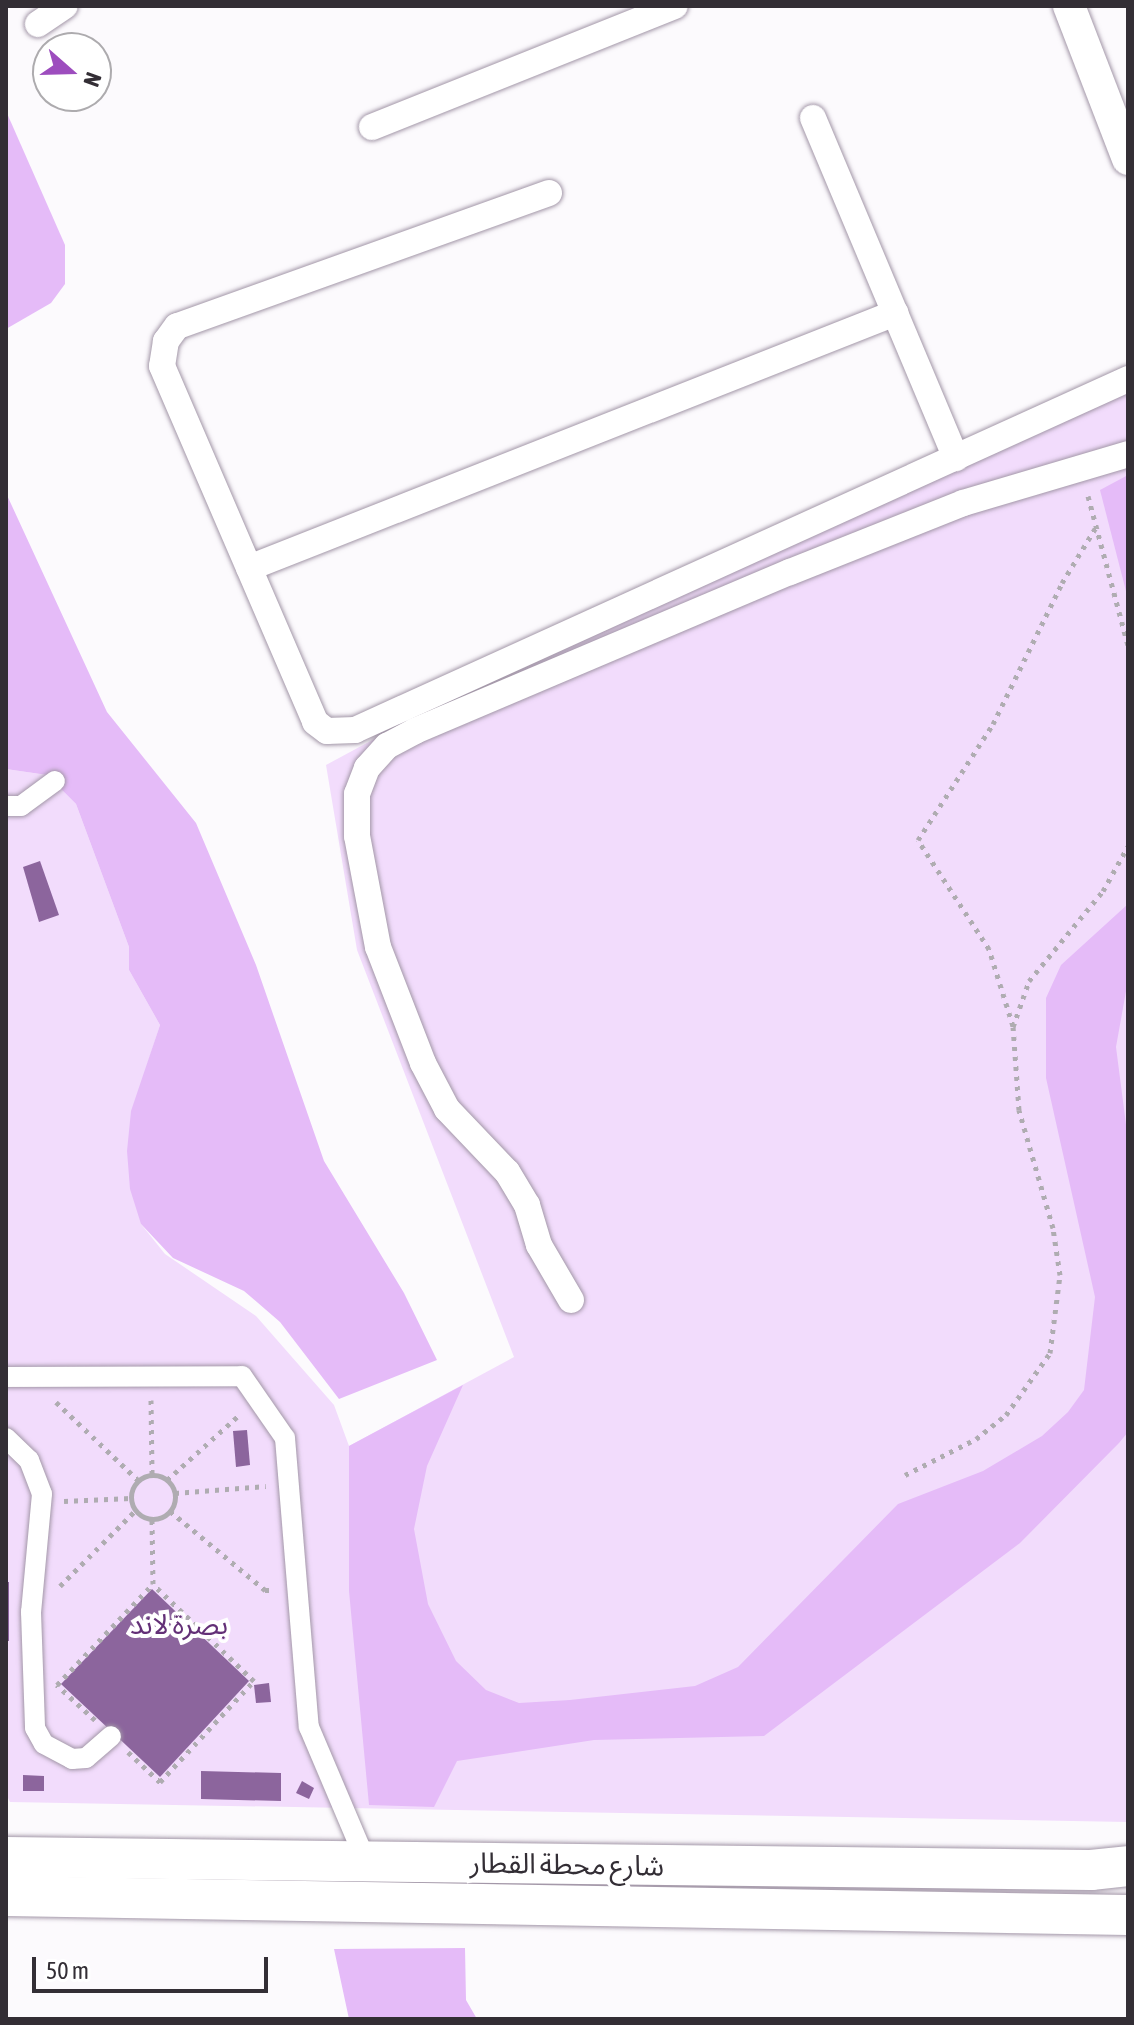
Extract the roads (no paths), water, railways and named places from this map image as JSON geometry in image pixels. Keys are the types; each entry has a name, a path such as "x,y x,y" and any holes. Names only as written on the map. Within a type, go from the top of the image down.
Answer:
{"main road":[{"name":"شارع محطة القطار","path":"6,1857 1091,1870 1128,1866"},
{"name":"شارع محطة القطار","path":"6,1896 1128,1915"}],"street":[{"path":"38,24 65,6"},
{"path":"372,127 675,6"},
{"path":"1069,6 1128,159"},
{"path":"813,118 956,458"},
{"path":"549,193 177,326 166,341 162,366 315,722 327,731 340,732 1128,379"},
{"path":"249,568 895,313"},
{"path":"571,1300 555,1279 527,1205 507,1172 447,1109 400,1005 378,947 357,836 357,794 367,768 387,746 415,731 790,572 963,503 1081,472 1128,454"},
{"path":"6,806 21,806 55,781"},
{"path":"6,1377 242,1376 285,1438 309,1727 366,1861"},
{"path":"6,1438 29,1460 41,1502 33,1592 35,1728 44,1744 72,1759 86,1758 111,1736"}],"park label":[{"name":"بصرة لاند","path":"179,1624"}]}
